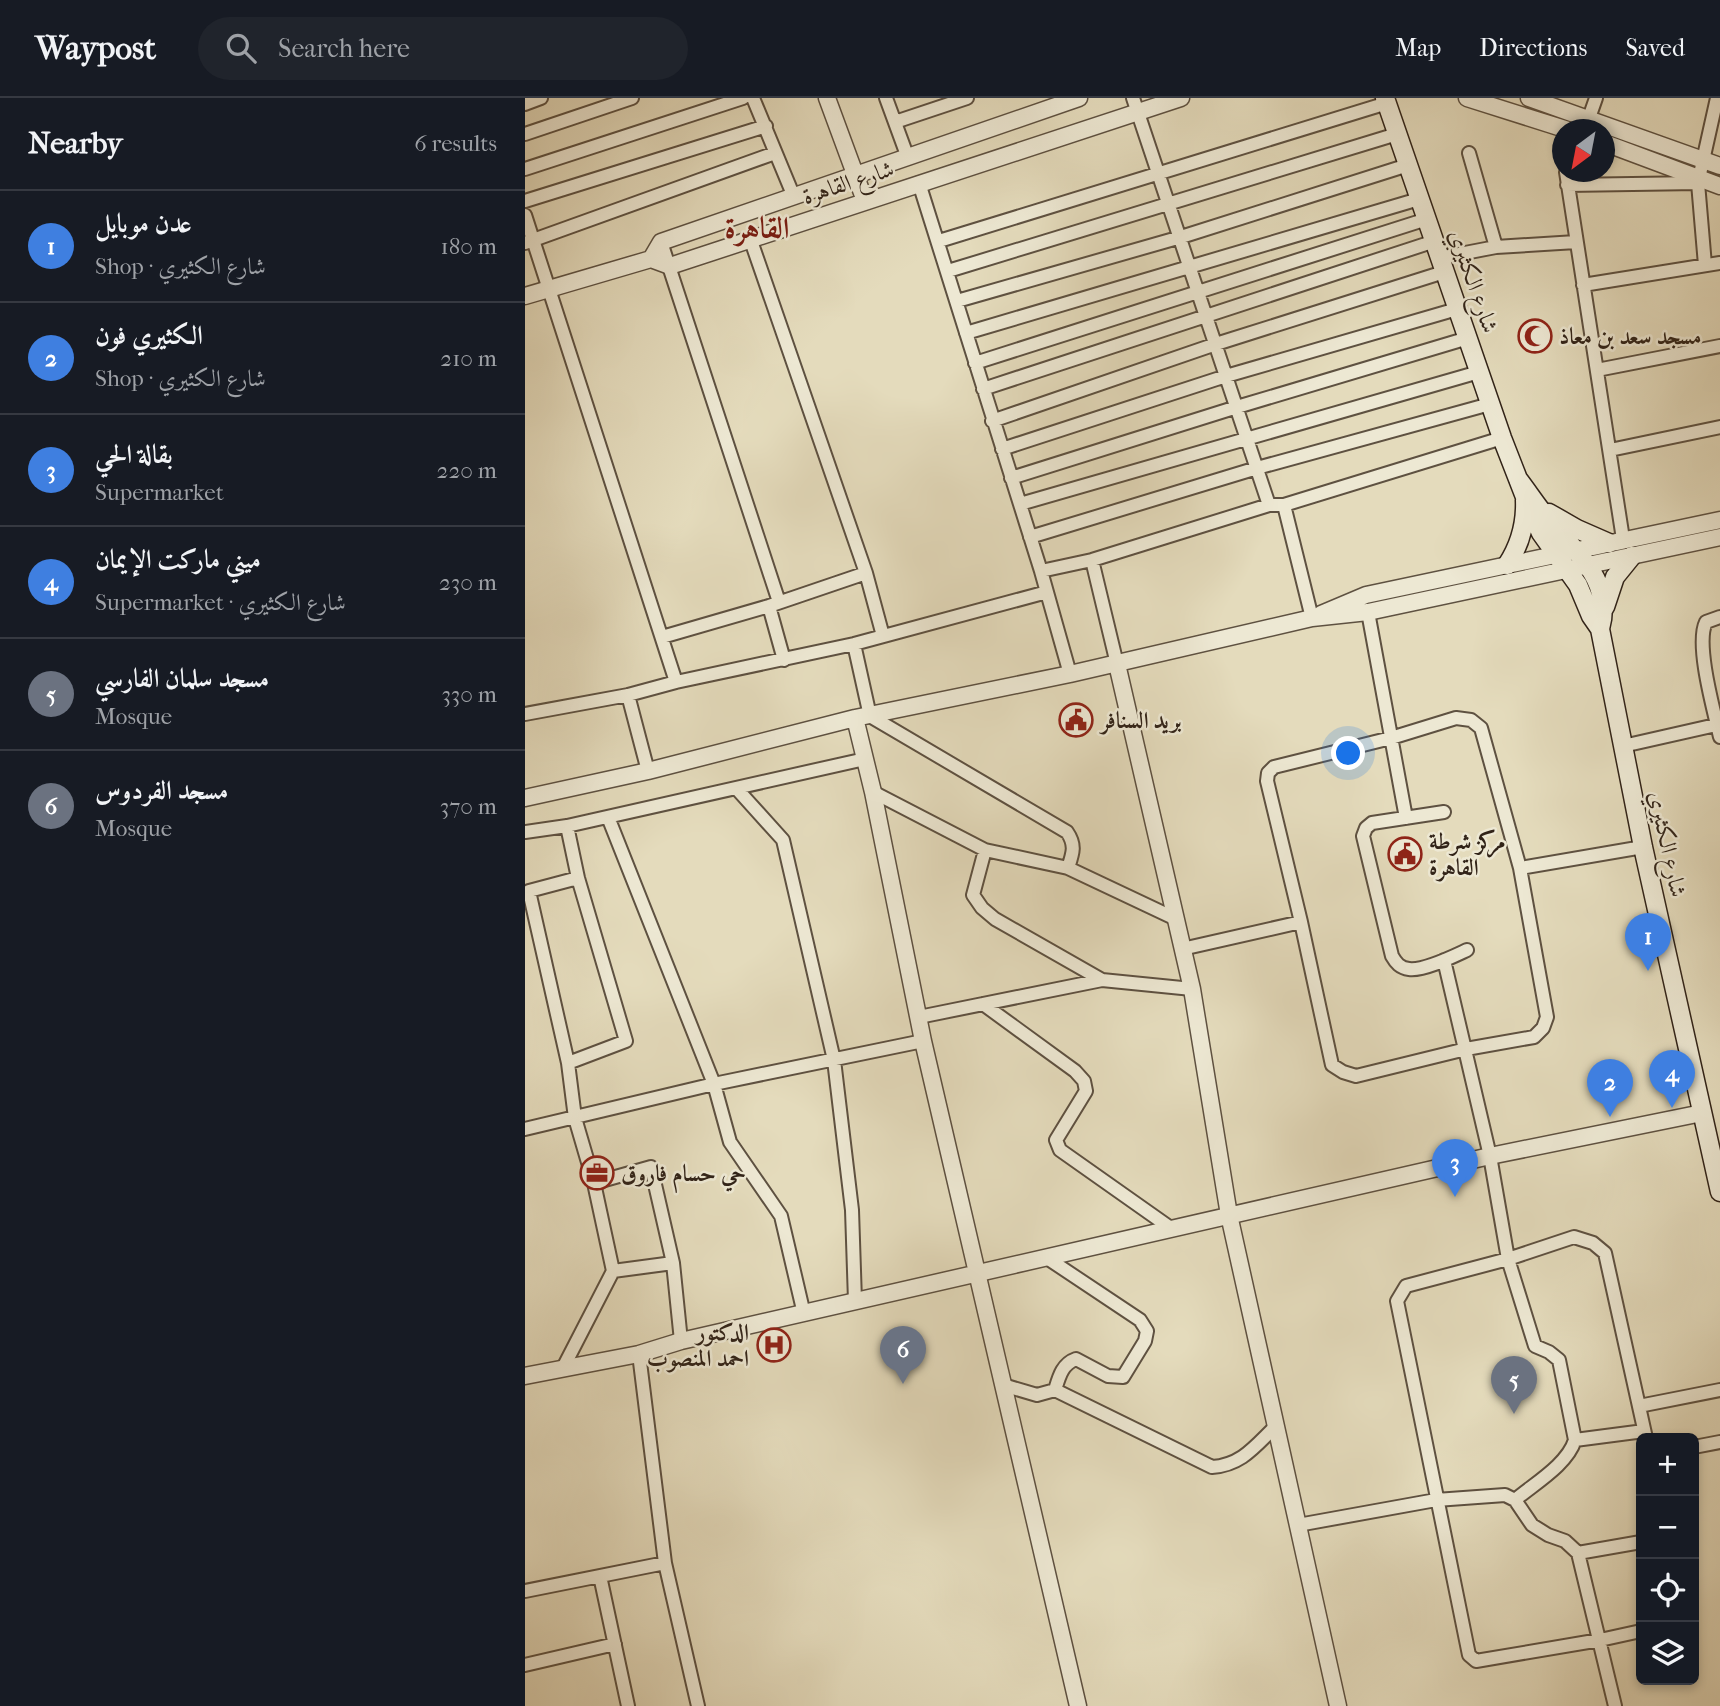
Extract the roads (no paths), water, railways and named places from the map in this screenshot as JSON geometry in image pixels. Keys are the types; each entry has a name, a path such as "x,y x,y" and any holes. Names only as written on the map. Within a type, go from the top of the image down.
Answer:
{"main road":[{"name":"شارع الكثيري","path":"1386,101 1518,479 1532,502 1588,565 1600,588 1604,610 1600,629 1643,847 1702,1113 1714,1135 1720,1192"},
{"name":"شارع الكثيري","path":"1532,502 1541,533 1578,585 1591,616 1600,629"},
{"path":"1507,565 1523,531 1532,502 1577,529 1616,541"},
{"path":"1604,610 1615,577 1632,556"}],"street":[{"path":"525,104 541,98"},
{"path":"525,134 632,98"},
{"path":"525,169 744,98"},
{"path":"753,98 794,197"},
{"path":"827,98 865,201"},
{"path":"886,98 908,158"},
{"path":"895,122 967,98"},
{"name":"شارع القاهرة","path":"661,242 1079,98"},
{"name":"شارع القاهرة","path":"670,266 919,183 1135,105 1181,98"},
{"path":"1467,98 1552,128"},
{"path":"1529,98 1720,166"},
{"path":"1589,118 1596,98"},
{"path":"1705,265 1698,181 1717,98"},
{"path":"939,241 1386,101"},
{"path":"1135,105 1160,173 1269,505"},
{"path":"525,201 766,127"},
{"path":"948,271 1397,134"},
{"path":"1615,147 1698,181 1720,186"},
{"path":"529,241 775,153"},
{"path":"1469,153 1496,247"},
{"path":"957,301 1181,237 1408,165"},
{"path":"1567,185 1698,181"},
{"path":"1567,182 1610,450 1616,541"},
{"path":"919,183 1041,571 1070,674"},
{"path":"966,333 1419,199"},
{"path":"525,215 529,241 548,289 676,681"},
{"path":"975,363 1427,219"},
{"path":"750,238 866,573 883,636"},
{"path":"651,259 661,242"},
{"path":"661,242 774,604 783,660"},
{"path":"983,389 1207,316 1439,257 1496,247 1576,242"},
{"path":"992,421 1216,344 1439,257"},
{"path":"525,296 651,259 670,266"},
{"path":"1583,285 1720,263"},
{"path":"1002,449 1226,376 1457,309"},
{"path":"1011,478 1468,338"},
{"path":"1597,370 1720,346"},
{"path":"1020,504 1479,372"},
{"path":"1030,537 1257,468 1490,404"},
{"path":"1610,450 1720,427"},
{"path":"1041,571 1092,560 1269,505 1284,505 1502,438"},
{"path":"1284,505 1312,618"},
{"path":"1312,618 1366,595 1720,520"},
{"path":"525,798 648,771 862,717 1117,664 1312,618 1368,612 1720,537"},
{"path":"1092,560 1192,989 1229,1215 1338,1706"},
{"path":"662,637 866,573"},
{"path":"525,714 628,695 676,681 855,644 1047,592"},
{"path":"1368,612 1406,818"},
{"path":"1623,746 1719,728 1703,657 1703,628 1706,622 1720,617"},
{"path":"855,644 865,759 922,1041 1078,1706"},
{"path":"628,695 648,771"},
{"path":"862,717 1067,832 1074,849 1068,868"},
{"path":"1456,718 1471,720 1482,728 1520,868 1547,1017 1543,1028 1534,1037 1466,1049 1356,1076 1332,1065 1267,781 1268,773 1274,766 1391,738 1456,718"},
{"path":"525,832 568,826 865,759"},
{"path":"736,788 783,840 834,1060 852,1210 855,1301"},
{"path":"873,792 985,850 1068,868 1176,919"},
{"path":"1444,812 1372,823 1363,835 1392,956 1398,965 1410,970 1467,950"},
{"path":"608,817 714,1084 730,1142 781,1216 804,1314"},
{"path":"568,826 578,878 626,1041 568,1063"},
{"path":"1520,868 1643,847"},
{"path":"985,850 973,895 982,908 995,919 1102,980"},
{"path":"563,1368 614,1271 594,1183 575,1118 568,1063 529,891 578,878"},
{"path":"1182,949 1301,922"},
{"path":"1444,960 1490,1156 1508,1259 1535,1346 1559,1360 1575,1440 1563,1460 1515,1500"},
{"path":"919,1017 1102,980 1192,989"},
{"path":"983,1004 1075,1071 1084,1081 1086,1091 1056,1140 1060,1150 1119,1189 1172,1229"},
{"path":"525,1129 714,1084 922,1041"},
{"path":"525,1376 639,1354 681,1341 1490,1156 1702,1113"},
{"path":"594,1183 650,1167 673,1263 681,1341"},
{"path":"1636,1632 1476,1661 1471,1659 1397,1301 1406,1286 1508,1259 1574,1237 1593,1243 1605,1253 1645,1433"},
{"path":"1047,1258 1140,1320 1147,1331 1145,1341 1123,1377 1108,1376 1076,1359 1069,1362 1061,1372 1055,1390"},
{"path":"614,1271 673,1263"},
{"path":"639,1354 665,1563 698,1706"},
{"path":"1003,1385 1037,1395 1055,1390 1212,1467 1228,1466 1240,1460 1276,1426"},
{"path":"1639,1406 1720,1390"},
{"path":"1575,1440 1636,1436"},
{"path":"1699,1446 1720,1442"},
{"path":"1298,1525 1436,1500 1506,1494 1515,1500 1532,1525 1565,1541 1578,1553 1615,1706"},
{"path":"1578,1553 1636,1543"},
{"path":"525,1591 665,1563"},
{"path":"600,1576 628,1706"},
{"path":"525,1665 615,1644"}],"place":[{"name":"مسجد سعد بن معاذ","path":"1535,336"},
{"name":"بريد السنافر","path":"1076,720"},
{"name":"مركز شرطة القاهرة","path":"1405,854"},
{"name":"عدن موبايل","path":"1648,971"},
{"name":"ميني ماركت الإيمان","path":"1672,1108"},
{"name":"الكثيري فون","path":"1610,1117"},
{"name":"حي حسام فاروق","path":"597,1173"},
{"name":"بقالة الحي","path":"1455,1197"},
{"name":"الدكتور احمد المنصوب","path":"774,1345"},
{"name":"مسجد الفردوس","path":"903,1384"},
{"name":"مسجد سلمان الفارسي","path":"1514,1414"}],"district":[{"name":"القاهرة","path":"757,228"}]}
